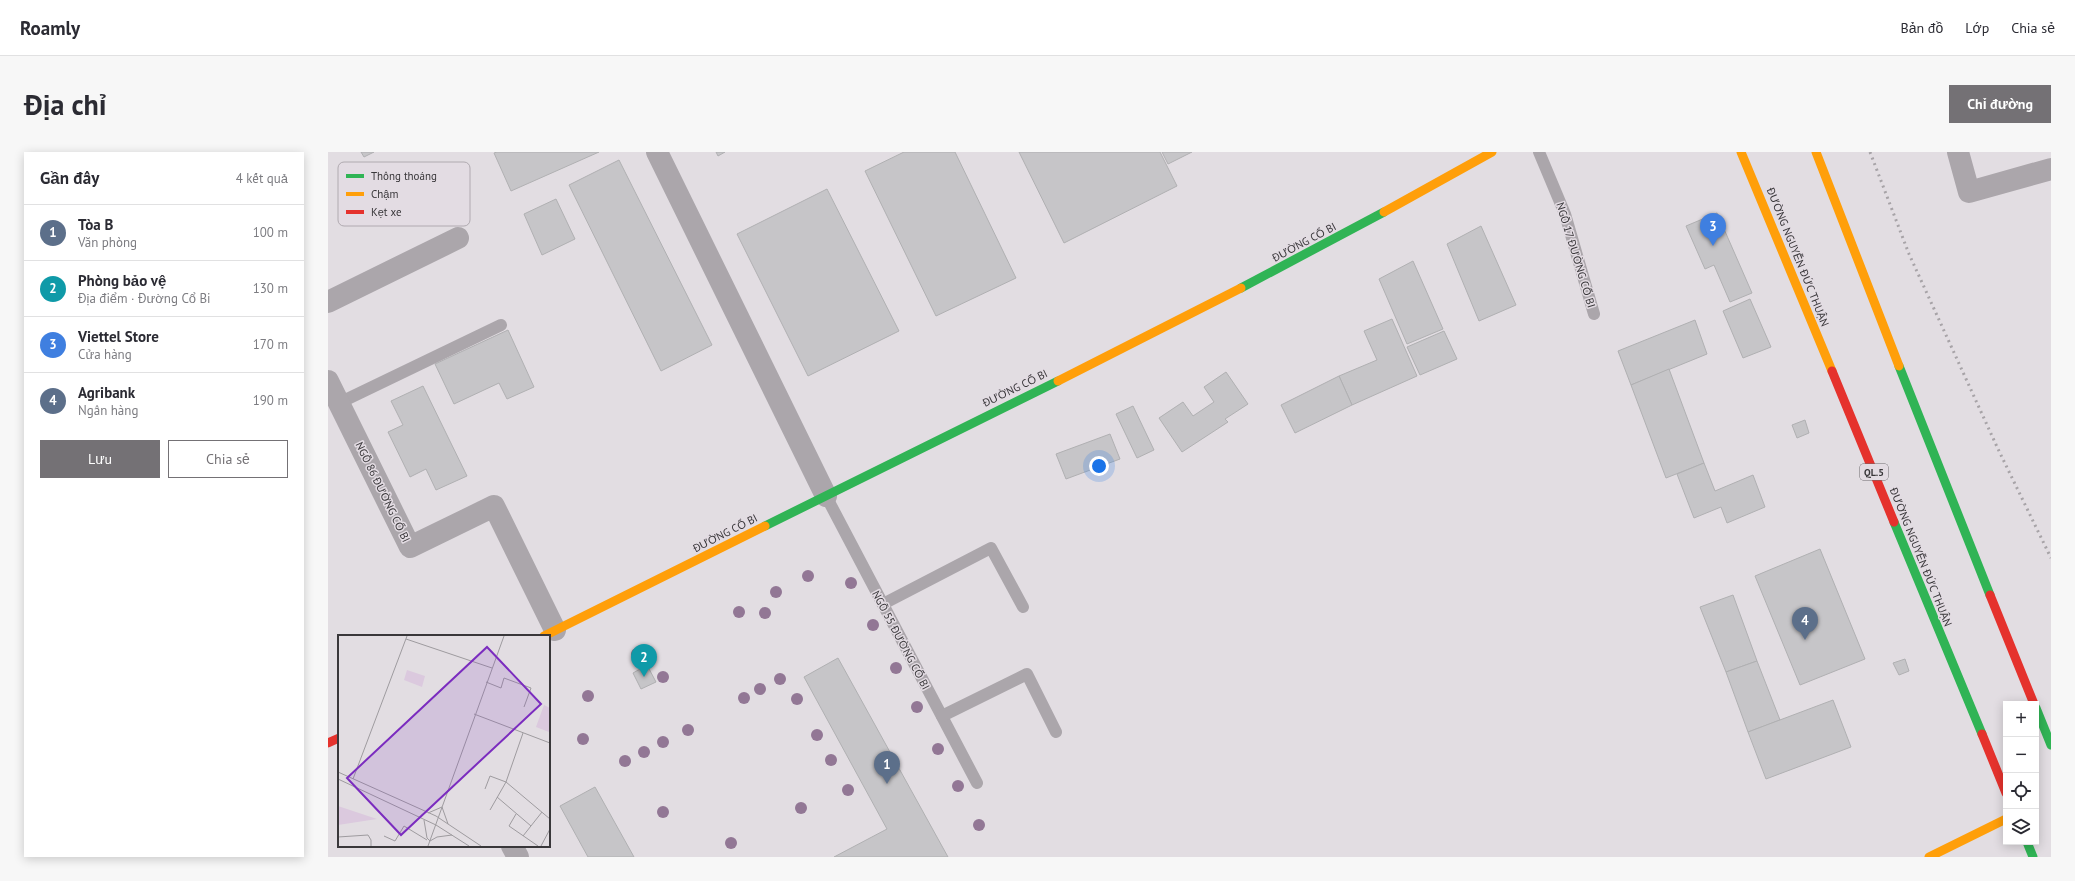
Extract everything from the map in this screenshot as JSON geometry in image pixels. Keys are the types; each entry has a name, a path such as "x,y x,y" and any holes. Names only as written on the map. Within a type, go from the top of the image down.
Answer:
{"main road":[{"name":"ĐƯỜNG CỔ BI","path":"549,633 1246,286 1354,229 1492,152"},
{"name":"ĐƯỜNG NGUYỄN ĐỨC THUẬN","path":"1741,152 2003,786"},
{"path":"1816,152 1949,495 2033,701"},
{"path":"2039,715 2051,744"},
{"path":"328,743 338,738"},
{"path":"1929,857 2003,820"},
{"path":"2028,845 2033,857"}],"street":[{"path":"657,152 826,496"},
{"path":"1958,152 1969,192 2051,169"},
{"path":"328,302 458,238"},
{"name":"NGÕ 86 ĐƯỜNG CỔ BI","path":"328,381 410,547 494,506 549,633"},
{"path":"513,847 518,857"}],"lane":[{"name":"NGÕ 17 ĐƯỜNG CỔ BI","path":"1539,152 1565,214 1594,314"},
{"path":"339,403 501,325"},
{"name":"NGÕ 55 ĐƯỜNG CỔ BI","path":"826,496 977,783"},
{"path":"883,604 991,548 1023,607"},
{"path":"942,716 1027,674 1056,732"}],"building":[{"path":"361,152 374,152 364,157"},
{"path":"599,152 511,191 494,153"},
{"path":"716,152 725,152 718,156"},
{"path":"904,152 955,152 1016,278 936,316 865,171"},
{"path":"1019,152 1160,152 1177,186 1064,243"},
{"path":"1162,152 1192,152 1168,164"},
{"path":"619,160 712,345 661,371 569,185"},
{"path":"827,189 899,331 808,376 737,234"},
{"path":"556,199 575,239 542,255 524,214"},
{"path":"1717,213 1752,293 1730,302 1714,265 1705,269 1686,226"},
{"path":"1481,226 1516,305 1479,321 1447,244"},
{"path":"1413,261 1443,329 1407,344 1379,279"},
{"path":"1750,299 1771,347 1743,358 1723,311"},
{"path":"1392,319 1417,376 1352,405 1339,376 1377,360 1364,331"},
{"path":"1695,320 1707,354 1631,385 1618,351"},
{"path":"508,330 534,387 507,399 499,383 454,404 435,364"},
{"path":"1444,331 1457,359 1420,375 1407,347"},
{"path":"1669,369 1704,463 1666,478 1631,385"},
{"path":"1226,372 1248,404 1225,419 1228,422 1182,452 1159,418 1183,402 1193,416 1214,402 1204,387"},
{"path":"1339,376 1352,405 1295,433 1281,405"},
{"path":"423,386 467,476 436,490 426,469 410,477 388,432 403,425 391,401"},
{"path":"1133,406 1154,450 1137,458 1116,414"},
{"path":"1805,420 1809,433 1797,438 1792,425"},
{"path":"1110,434 1120,459 1066,479 1056,454"},
{"path":"1704,463 1715,491 1753,475 1765,507 1727,523 1721,507 1694,518 1677,474"},
{"path":"1820,549 1865,659 1800,685 1755,576"},
{"path":"1733,595 1757,661 1726,672 1700,607"},
{"path":"838,658 948,857 834,857 887,829 804,677"},
{"path":"1905,659 1909,671 1899,675 1893,663"},
{"path":"1757,661 1780,720 1748,732 1726,672"},
{"path":"647,665 656,682 641,689 633,673"},
{"path":"1833,700 1851,747 1766,779 1748,732"},
{"path":"595,787 634,857 588,857 560,806"}],"railway":[{"path":"1870,152 1909,254 1998,449 2051,558"}],"traffic: fast":[{"path":"1241,288 1384,212"},
{"path":"1899,366 1990,595"},
{"path":"765,526 1058,381"},
{"path":"1894,522 1982,734"},
{"path":"2039,715 2051,745"},
{"path":"2028,845 2033,857"}],"traffic: slow":[{"path":"1384,212 1492,152"},
{"path":"1741,152 1832,371"},
{"path":"1816,152 1899,366"},
{"path":"1058,381 1241,288"},
{"path":"546,635 765,526"},
{"path":"1929,857 2003,820"}],"traffic: jam":[{"path":"1832,371 1894,522"},
{"path":"1990,595 2033,701"},
{"path":"1982,734 2003,786"},
{"path":"328,743 338,738"}],"place":[{"name":"Viettel Store","path":"1713,246"},
{"name":"Agribank","path":"1805,640"},
{"name":"Phòng bảo vệ","path":"644,677"},
{"name":"Tòa B","path":"887,784"}]}
